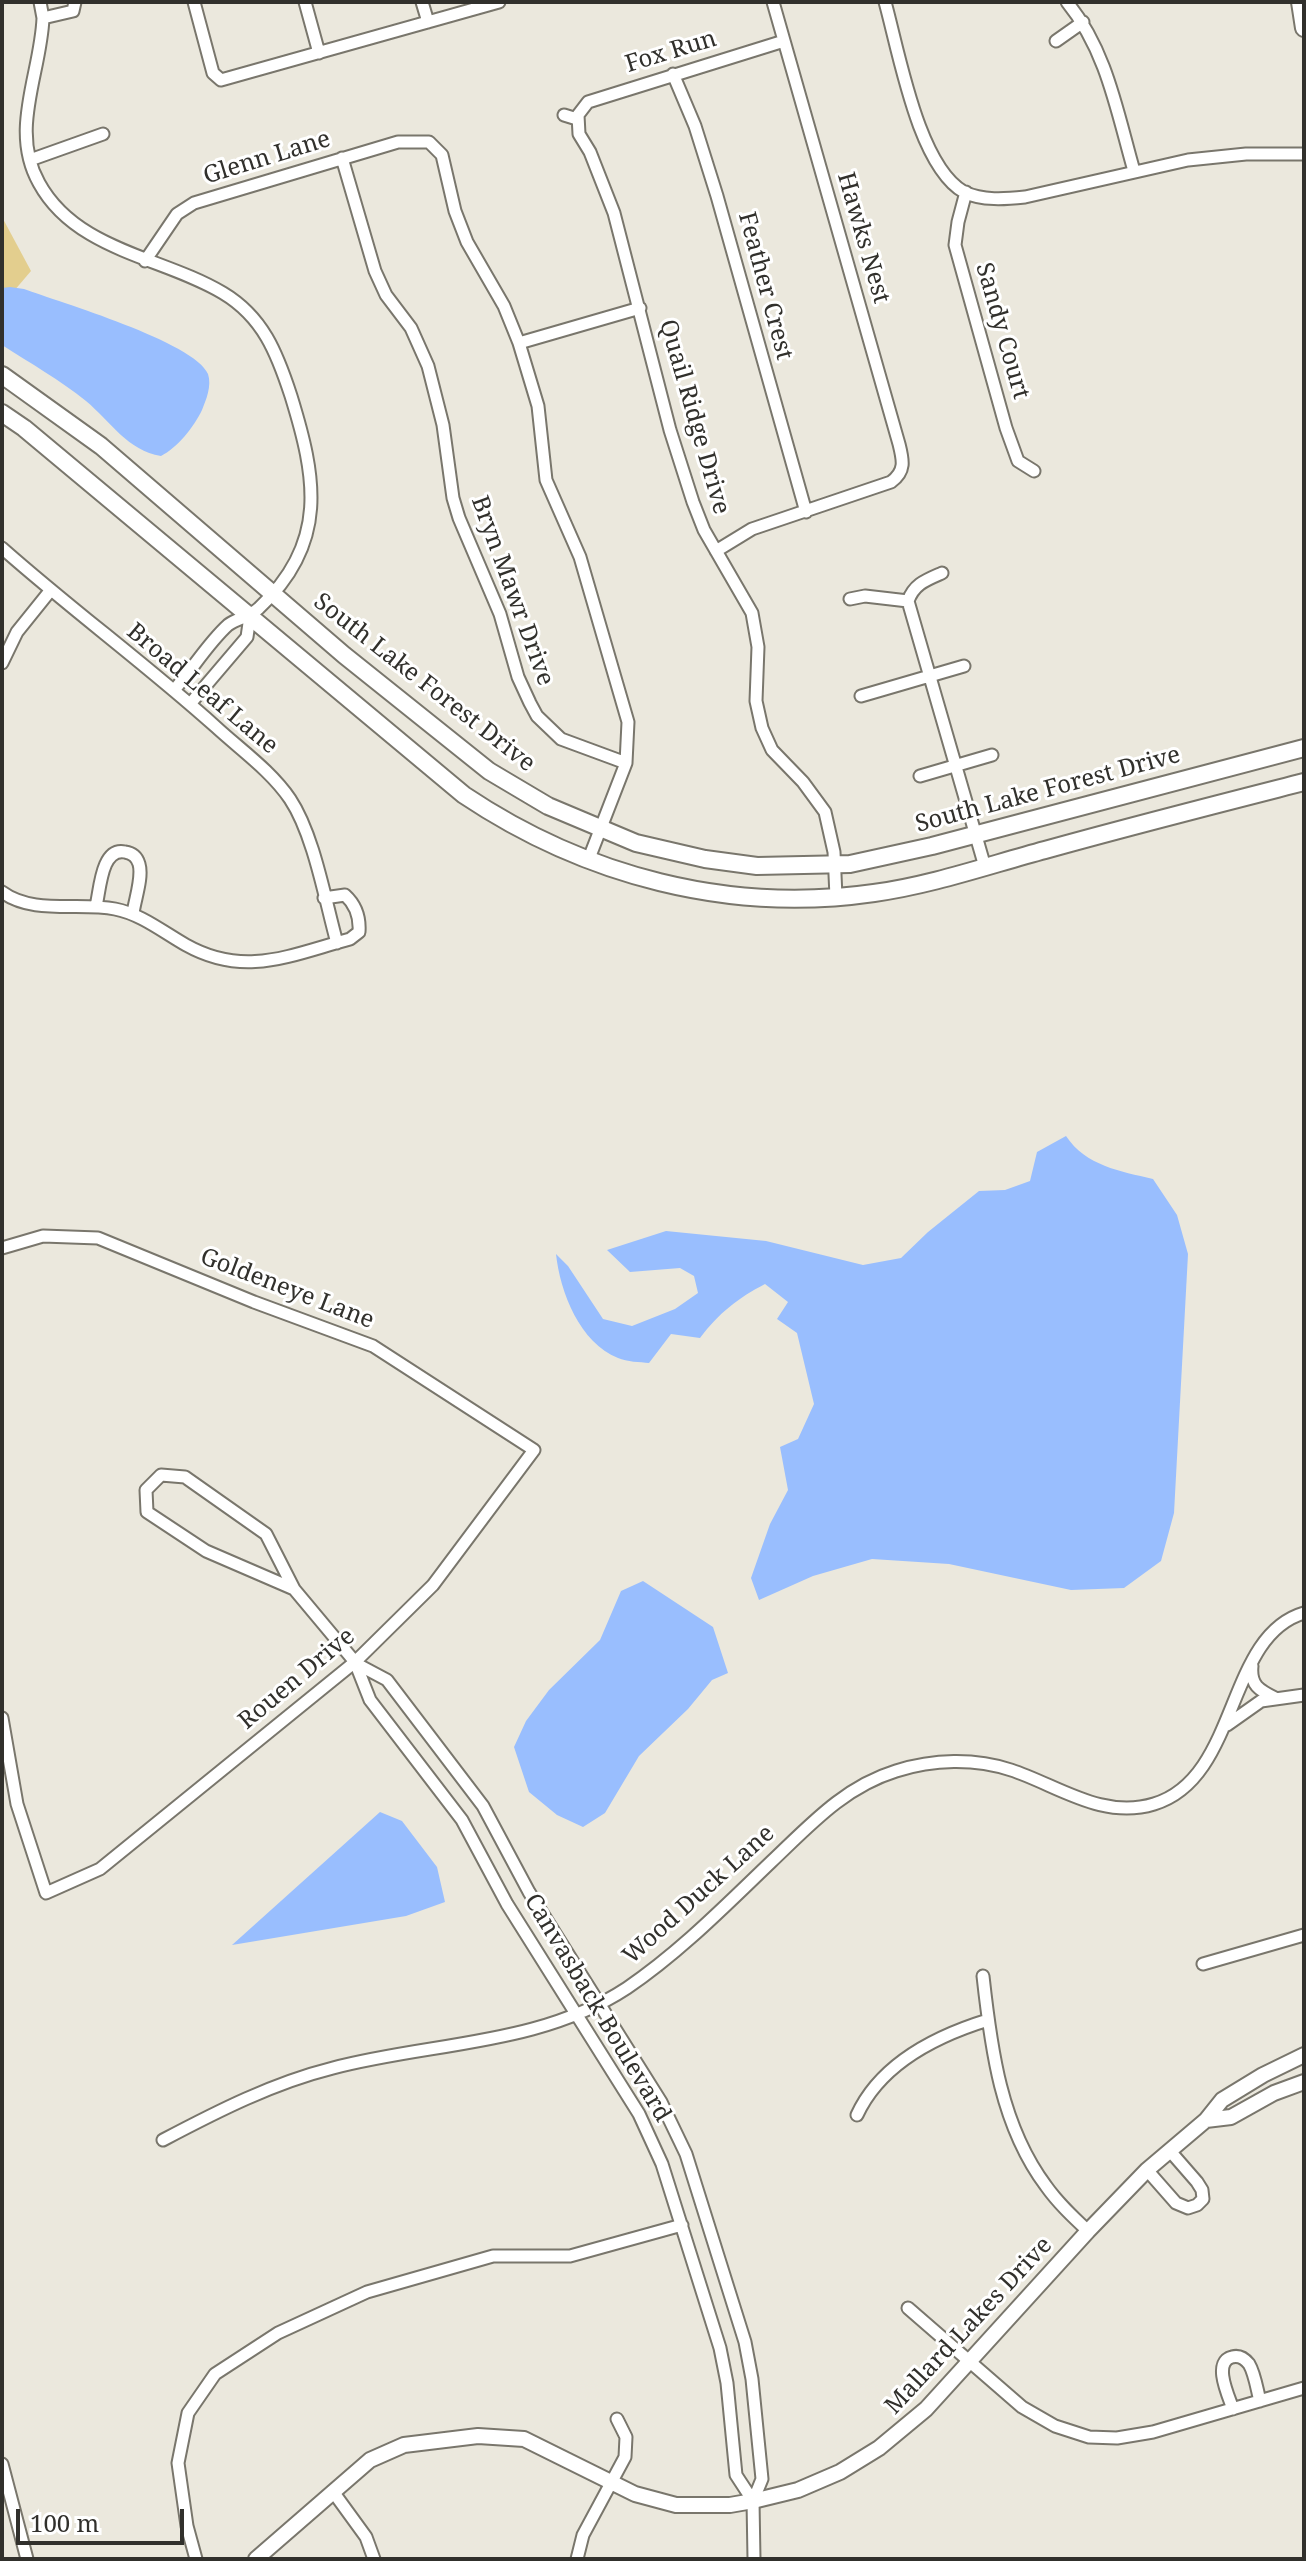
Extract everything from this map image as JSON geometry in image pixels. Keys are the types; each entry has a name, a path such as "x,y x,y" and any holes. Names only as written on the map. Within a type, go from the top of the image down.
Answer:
{"main road":[{"path":"1300,2 1304,28"},
{"name":"South Lake Forest Drive","path":"2,375 101,446 378,683 489,771 548,806 636,843 705,859 757,866 834,866 874,860 1304,748"},
{"path":"2,413 24,428 464,795 527,834 588,861 651,882 754,897 836,897 904,887 1304,782"}],"street":[{"path":"40,2 42,42 26,115 30,160 38,182 53,204 94,236 145,261 222,292 259,322 275,348 302,433 313,504 304,542 273,594 250,616 230,624 174,690"},
{"path":"43,18 73,11 75,2"},
{"path":"194,2 213,73 221,80 499,2"},
{"path":"305,2 319,53"},
{"path":"422,2 428,22"},
{"name":"Hawks Nest","path":"773,2 903,467 891,482 806,512"},
{"path":"885,2 923,138 945,176 966,192 1006,199 1044,195 1134,171 1215,156 1304,154"},
{"path":"1067,2 1083,22 1103,62 1134,171"},
{"path":"1056,41 1083,22"},
{"name":"Fox Run","path":"578,117 588,102 784,41"},
{"name":"Feather Crest","path":"673,74 695,126 717,196 806,512"},
{"path":"564,115 578,117"},
{"name":"Quail Ridge Drive","path":"578,117 579,134 590,152 614,213 675,445 698,516 752,613 758,647 756,701 762,728 772,750 803,782 825,812 830,825 836,897"},
{"path":"30,160 103,134"},
{"name":"Glenn Lane","path":"145,261 171,221 194,203 398,142 429,142 442,155 455,211 467,242 504,306 519,343"},
{"name":"Bryn Mawr Drive","path":"342,158 375,271 386,295 411,328 428,366 443,425 453,498 459,518 500,614 518,677 530,703 537,716 561,739 626,763"},
{"name":"Sandy Court","path":"966,192 955,245 1006,428 1018,461 1034,471"},
{"path":"588,861 626,763 629,737 624,705 580,557 546,480 540,417 519,343 640,308"},
{"path":"716,551 752,529 806,512"},
{"name":"Broad Leaf Lane","path":"2,548 50,591 174,690 274,779 291,801 305,829 337,943"},
{"path":"942,573 923,581 912,591 908,601 985,867"},
{"path":"2,663 17,632 50,591"},
{"path":"850,599 865,596 908,601"},
{"path":"190,704 247,637 250,616"},
{"path":"861,696 964,666"},
{"path":"920,776 992,755"},
{"path":"96,906 106,862 114,853 125,852 135,857 139,868 133,913"},
{"path":"2,892 22,902 38,905 96,906 133,913 201,954 246,964 269,962 337,943 359,932 360,922 352,901 345,895 324,898"},
{"name":"Goldeneye Lane","path":"2,1248 43,1236 98,1238 254,1302 373,1346 534,1450"},
{"name":"Rouen Drive","path":"2,1718 17,1804 46,1893 100,1869 355,1662 433,1585 534,1450"},
{"name":"Canvasback Boulevard","path":"294,1589 206,1551 147,1512 146,1490 161,1475 185,1477 266,1534 294,1589 355,1662 370,1700 462,1820 507,1904 639,2114 662,2164 720,2348 727,2383 736,2475 753,2501"},
{"name":"Wood Duck Lane","path":"163,2140 269,2088 331,2068 526,2032 599,2004 628,1987 687,1942 837,1799 895,1771 923,1764 978,1762 1009,1769 1095,1805 1133,1808 1155,1804 1192,1782 1224,1728 1252,1661 1270,1634 1283,1623 1304,1613"},
{"path":"1252,1661 1253,1683 1259,1690 1275,1698"},
{"name":"Canvasback Boulevard","path":"355,1662 387,1680 483,1806 529,1892 672,2123 686,2154 745,2342 752,2379 762,2479 753,2501 754,2559"},
{"name":"Wood Duck Lane","path":"1224,1728 1253,1705 1275,1698 1304,1695"},
{"path":"1203,1964 1304,1935"},
{"path":"983,1976 1001,2088 1018,2138 1045,2185 1088,2231"},
{"path":"857,2115 876,2086 916,2052 951,2033 988,2020"},
{"name":"Mallard Lakes Drive","path":"256,2559 370,2460 404,2445 478,2436 524,2439 635,2494 676,2505 730,2505 820,2482 860,2461 915,2420 1088,2231 1147,2170 1206,2120 1222,2100 1304,2055"},
{"name":"Mallard Lakes Drive","path":"1206,2120 1231,2117 1274,2093 1304,2082"},
{"path":"1147,2170 1176,2203 1188,2208 1197,2205 1203,2199 1202,2190 1170,2151"},
{"path":"196,2559 187,2526 178,2463 188,2413 215,2374 278,2333 367,2292 493,2256 570,2256 682,2225"},
{"path":"908,2308 1037,2417 1071,2433 1089,2437 1134,2436 1304,2388"},
{"path":"1233,2409 1222,2375 1224,2362 1229,2357 1245,2359 1251,2368 1260,2401"},
{"path":"577,2559 583,2535 625,2457 626,2437 617,2419"},
{"path":"2,2464 27,2559"},
{"path":"334,2493 366,2537 374,2559"}],"shaded area":[{"path":"2,217 31,271 2,305"}],"water":[{"path":"2,288 24,289 124,324 179,349 198,362 208,374 207,397 194,423 173,448 161,456 129,442 76,393 2,345"},
{"path":"1066,1136 1094,1161 1153,1179 1177,1215 1188,1254 1174,1513 1161,1561 1124,1588 1071,1590 949,1564 872,1559 813,1576 759,1600 751,1578 770,1524 788,1490 780,1447 798,1439 814,1404 797,1333 777,1319 788,1302 765,1284 730,1307 700,1338 671,1334 649,1363 625,1360 605,1351 583,1329 567,1300 556,1254 568,1266 603,1319 632,1326 675,1309 698,1293 694,1276 680,1268 630,1272 607,1250 666,1231 766,1241 863,1265 901,1258 979,1191 1005,1190 1030,1181 1037,1152"},
{"path":"643,1581 713,1627 728,1673 712,1680 688,1709 639,1756 605,1813 583,1827 557,1815 529,1792 514,1747 526,1721 549,1690 600,1640 621,1591"},
{"path":"380,1812 402,1821 437,1867 445,1902 406,1916 232,1945"}]}
